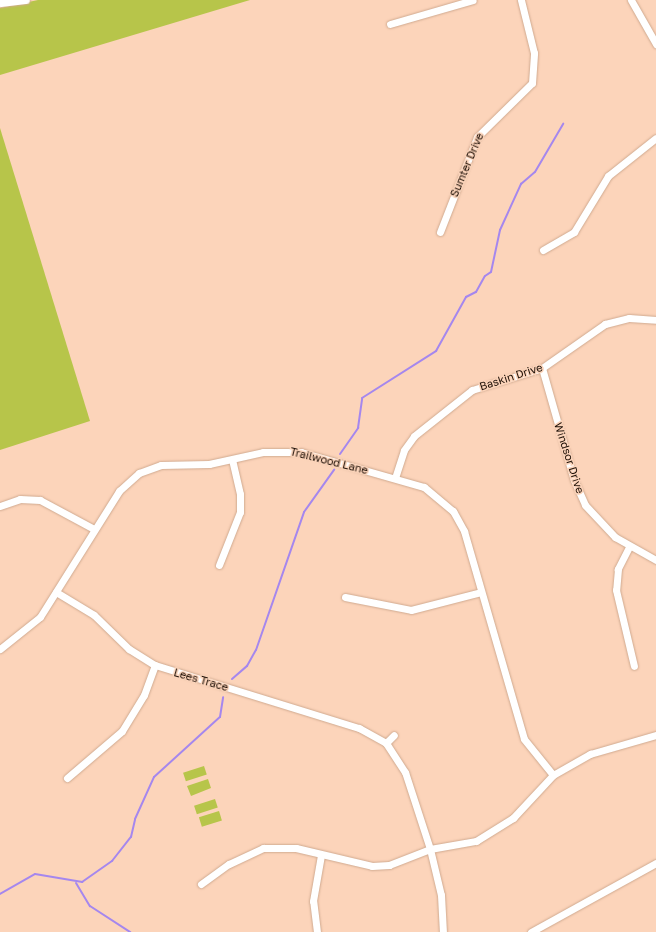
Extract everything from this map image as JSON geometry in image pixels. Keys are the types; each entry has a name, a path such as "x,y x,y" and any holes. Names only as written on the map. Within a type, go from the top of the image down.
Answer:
{"street":[{"path":"0,3 26,0"},
{"path":"390,24 474,0"},
{"name":"Sumter Drive","path":"440,232 482,130 532,83 534,53 521,0"},
{"path":"631,0 656,44"},
{"path":"544,250 574,232 608,176 656,138"},
{"name":"Baskin Drive","path":"395,478 400,458 414,436 465,394 486,384 542,368 604,324 629,318 656,320"},
{"name":"Windsor Drive","path":"542,368 579,492 603,528 629,547 656,560"},
{"name":"Trailwood Lane","path":"0,649 34,623 56,592 119,491 139,473 161,465 209,464 263,452 292,451 395,478 430,490 454,511 464,532 524,739 553,775"},
{"path":"219,565 240,512 232,460"},
{"path":"0,506 20,499 40,500 94,530"},
{"path":"629,547 618,569 616,590 634,666"},
{"name":"Lees Trace","path":"56,592 89,612 129,649 156,665 359,728 386,743 405,772 430,849 439,884 442,932"},
{"path":"345,597 411,610 481,592"},
{"path":"67,778 122,731 144,695 156,665"},
{"path":"386,743 394,734"},
{"path":"201,884 229,864 263,848 296,848 372,866 388,865 430,849 489,836 513,818 553,775 595,752 656,735"},
{"path":"317,932 312,901 321,855"},
{"path":"532,931 656,863"}],"green space":[{"path":"38,0 250,0 0,75 0,8"},
{"path":"0,128 90,421 0,450"},
{"path":"204,766 207,775 186,781 183,773"},
{"path":"208,779 211,788 191,796 187,786"},
{"path":"215,799 218,808 197,814 194,806"},
{"path":"219,811 222,821 202,827 199,817"}],"waterway":[{"path":"340,454 358,428 362,398 436,351 466,297 476,292 485,276 491,272 500,230 521,184 535,172 563,124"},
{"path":"232,679 247,666 256,650 304,512 334,470"},
{"path":"0,894 35,874 82,882 112,861 131,837 135,819 154,777 220,717 223,697"},
{"path":"76,883 90,906 130,932"}]}
